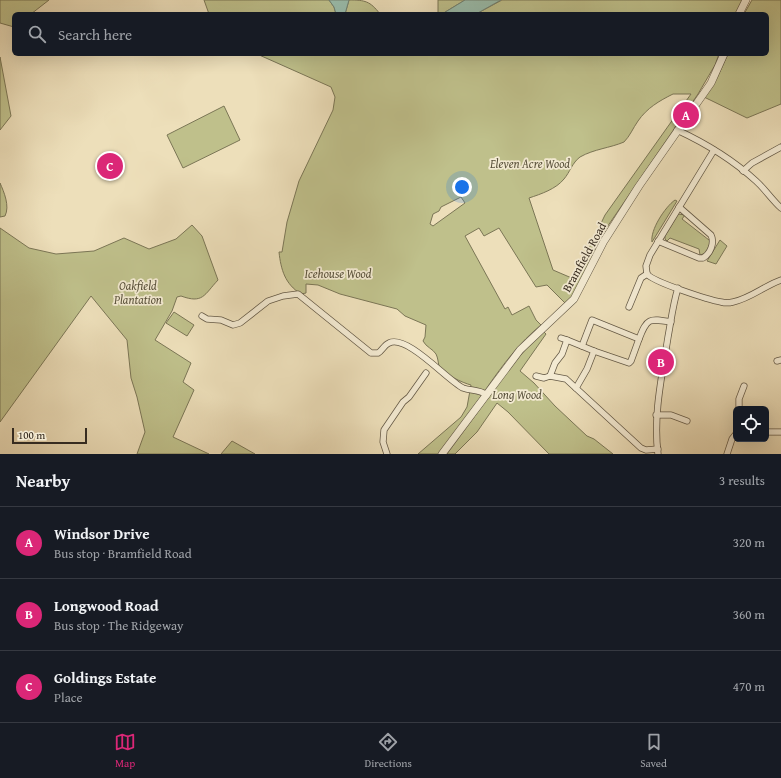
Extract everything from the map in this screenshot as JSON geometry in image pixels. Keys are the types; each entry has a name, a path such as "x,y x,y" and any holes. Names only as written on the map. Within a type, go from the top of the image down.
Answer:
{"street":[{"path":"740,12 746,0"},
{"name":"Bramfield Road","path":"442,454 520,350 574,299 604,241 677,130 711,82 723,56"},
{"path":"677,130 696,139 743,170 757,182 781,208"},
{"path":"743,170 752,163 781,147"},
{"path":"714,150 658,241 647,263 647,274 653,278 700,297 727,303 740,300 770,284 781,280"},
{"path":"658,241 699,258 706,256 713,243 711,235 679,207"},
{"path":"629,307 641,278 647,274"},
{"path":"536,376 544,378 550,376 564,378 641,448 658,451 656,415 678,288"},
{"path":"202,316 207,320 221,320 233,325 240,323 268,301 283,296 298,294 371,352 378,353 391,342 405,345 421,354 439,370 464,388 487,394"},
{"path":"582,346 592,320 639,338"},
{"path":"561,338 629,363 643,327 648,322 654,320 671,322"},
{"path":"550,376 555,363 562,354 567,340"},
{"path":"576,388 587,369 594,351"},
{"path":"387,454 383,442 384,430 403,402 409,397 426,373"},
{"path":"740,406 739,399 744,386"},
{"path":"656,415 671,415 687,421"},
{"path":"769,432 781,432"},
{"path":"727,454 733,437"}],"green space":[{"path":"0,0 49,0 34,12 12,12 12,26 0,23"},
{"path":"204,0 329,0 335,12 208,12"},
{"path":"349,0 359,0 367,2 378,12 346,12"},
{"path":"438,0 465,0 445,12 438,12"},
{"path":"502,0 742,0 736,12 480,12"},
{"path":"752,0 781,0 781,104 747,118 704,97 717,78 727,56 769,56 769,12 745,12"},
{"path":"261,56 718,56 715,65 698,94 603,233 582,279 572,297 566,304 547,285 536,287 499,228 484,236 479,228 465,236 505,309 508,307 512,315 529,306 536,320 541,325 512,354 499,370 464,421 438,454 418,454 461,417 467,407 471,385 454,378 441,369 436,354 423,341 425,337 426,325 405,316 397,309 340,294 318,285 306,284 306,293 301,294 291,286 281,265 279,252 282,252 287,222 299,181 333,110 335,97 331,87","holes":["673,94 691,94 605,215 574,279 553,270 529,198 543,193 561,183 580,157 624,142 645,112 658,102","461,197 465,203 433,226 430,224 433,214 439,211 441,207"]},
{"path":"0,57 11,116 0,130"},
{"path":"224,106 240,140 183,168 167,135"},
{"path":"0,183 6,199 7,208 5,216 0,217"},
{"path":"675,200 677,201 652,242 653,231 659,219"},
{"path":"678,214 685,215 682,219 709,240 711,237 712,239 706,253 700,255 699,249 670,238 667,241 665,239 665,236"},
{"name":"Oakfield Plantation","path":"192,225 202,236 218,280 202,297 194,299 181,296 177,297 172,311 155,340 191,363 183,382 194,390 173,437 209,454 137,454 145,432 131,378 127,340 91,296 0,422 0,228 29,248 56,254 94,251 124,238 149,249 176,239"},
{"path":"720,240 727,246 716,264 707,261"},
{"path":"174,312 194,325 187,336 166,323"},
{"name":"Long Wood","path":"544,332 546,334 520,371 587,436 594,439 613,454 549,454 508,412 497,403 477,432 455,454 447,454 513,364"},
{"path":"232,441 255,454 221,454"}],"shaded area":[{"path":"329,0 349,0 346,12 335,12"},
{"path":"465,0 501,0 480,12 445,12"}],"place":[{"name":"Windsor Drive","path":"686,115"},
{"name":"Goldings Estate","path":"110,166"},
{"name":"Longwood Road","path":"661,362"}],"park label":[{"name":"Eleven Acre Wood","path":"530,163"},
{"name":"Icehouse Wood","path":"338,273"}]}
